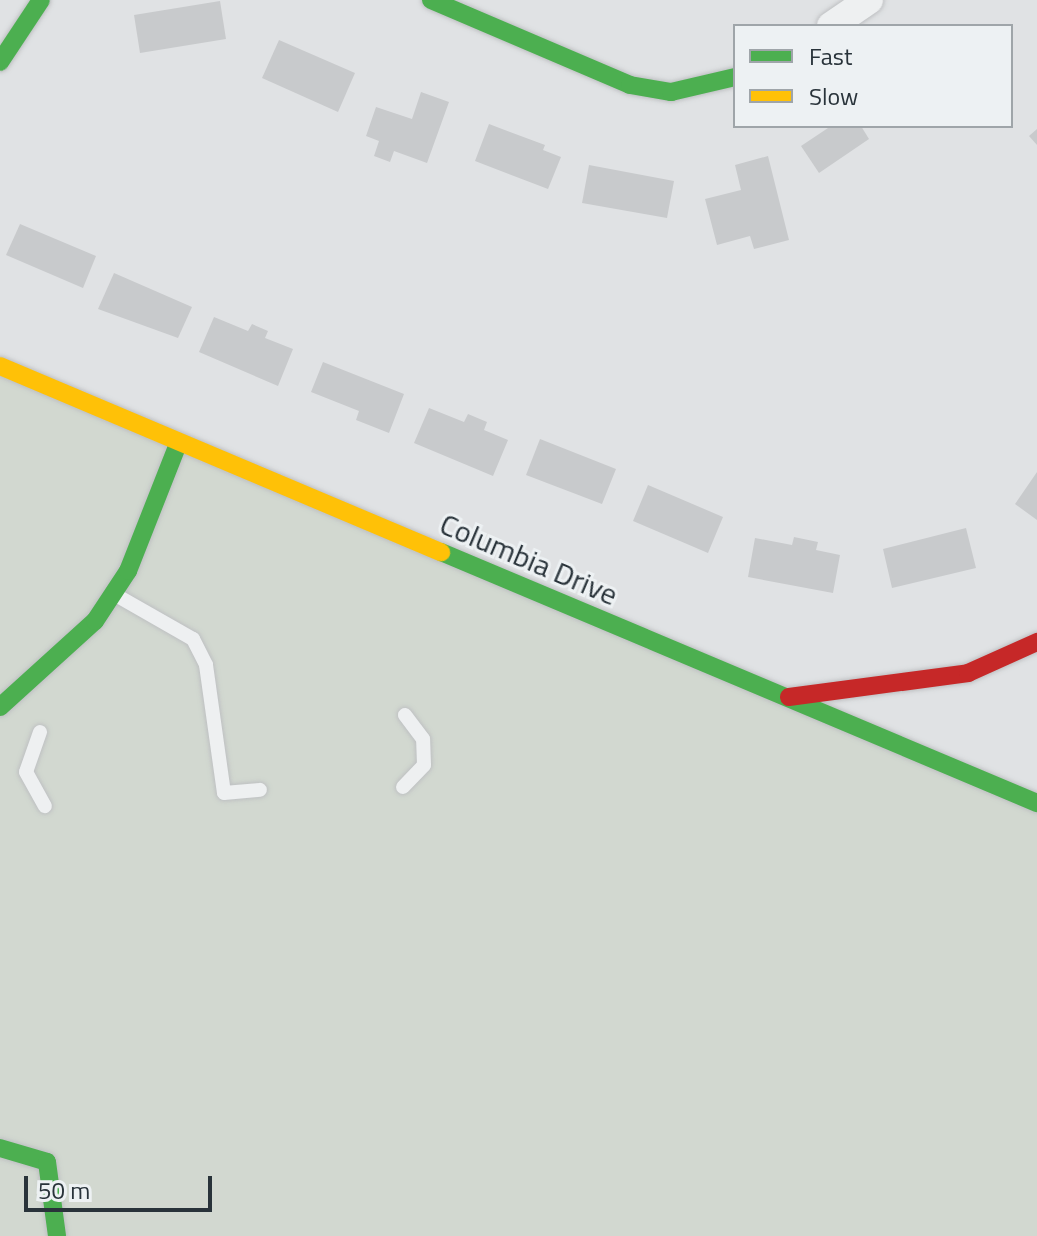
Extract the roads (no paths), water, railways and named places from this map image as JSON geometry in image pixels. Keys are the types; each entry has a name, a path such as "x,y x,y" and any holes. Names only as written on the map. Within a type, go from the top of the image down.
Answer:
{"main road":[{"path":"0,62 41,0"},
{"path":"431,0 630,85 671,92 733,77"},
{"name":"Columbia Drive","path":"0,366 178,444 1037,803"},
{"path":"0,707 95,621 148,528 178,444"},
{"path":"787,697 968,673 1037,642"},
{"path":"0,1148 55,1162 57,1236"}],"street":[{"path":"834,24 869,0"}],"lane":[{"path":"113,593 193,639 206,665 224,793 260,790"},
{"path":"403,787 424,765 423,739 405,715"},
{"path":"40,732 26,772 45,806"}]}
